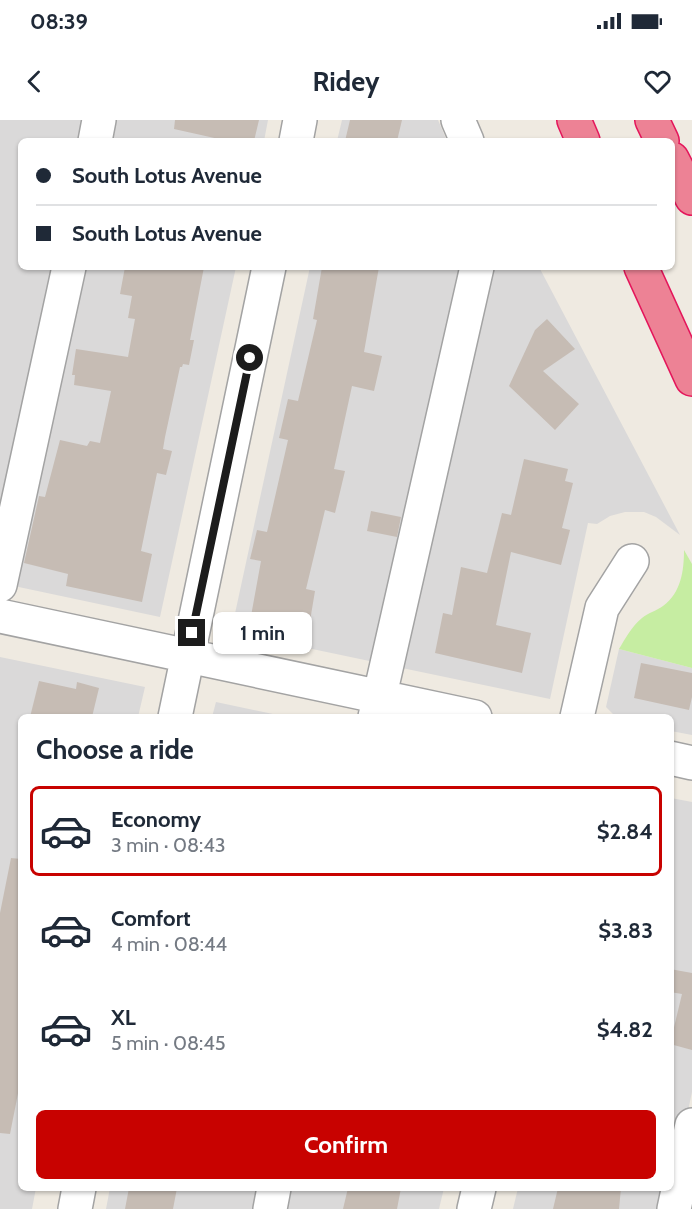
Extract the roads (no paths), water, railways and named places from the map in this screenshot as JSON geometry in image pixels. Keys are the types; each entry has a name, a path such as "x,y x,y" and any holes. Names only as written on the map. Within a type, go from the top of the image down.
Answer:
{"highway":[{"path":"574,120 582,138"},
{"path":"652,120 661,138"},
{"path":"675,165 692,198"},
{"path":"642,270 692,379"}],"street":[{"path":"96,138 99,120"},
{"path":"297,138 300,120"},
{"path":"458,120 466,138"},
{"path":"0,585 68,270"},
{"path":"176,714 268,270"},
{"path":"377,707 476,270"},
{"path":"578,714 602,608 632,561"},
{"path":"0,616 187,656 377,707 446,714"},
{"path":"674,759 692,763"},
{"path":"674,1209 692,1125"},
{"path":"75,1209 78,1191"},
{"path":"270,1209 273,1191"},
{"path":"474,1209 478,1191"}]}
